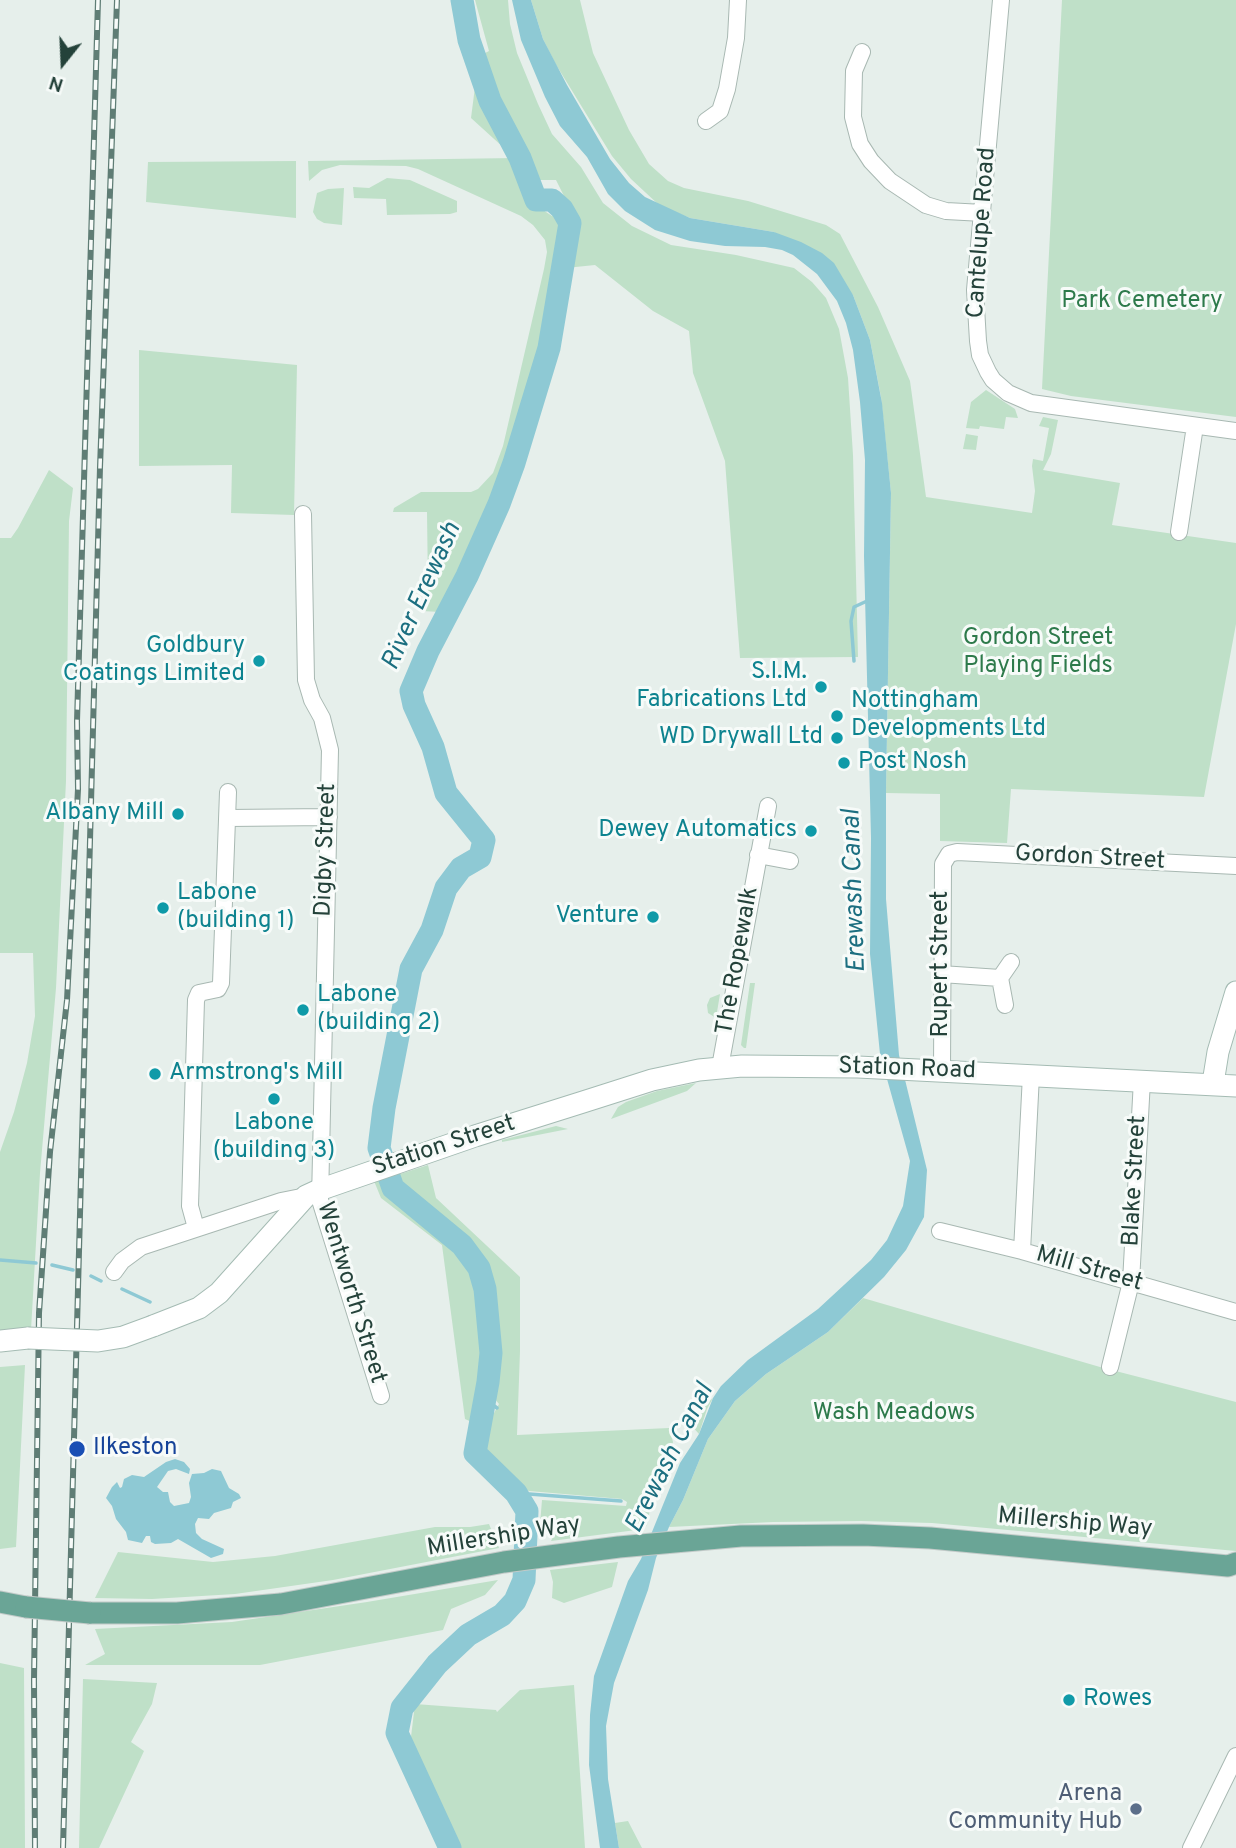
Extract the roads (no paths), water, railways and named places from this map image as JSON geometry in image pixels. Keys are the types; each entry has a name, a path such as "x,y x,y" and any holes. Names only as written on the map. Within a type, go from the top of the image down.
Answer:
{"main road":[{"name":"Millership Way","path":"0,1602 90,1613 190,1613 281,1604 504,1562 619,1547 691,1539 792,1535 917,1537 1233,1568"}],"street":[{"path":"706,121 720,111 727,89 736,38 738,0"},
{"name":"Cantelupe Road","path":"1001,0 975,290 977,329 984,363 999,386 1017,398 1031,403 1236,431"},
{"path":"862,52 854,71 853,117 860,144 871,161 890,181 926,205 946,211 983,213"},
{"path":"1179,531 1195,426"},
{"name":"Digby Street","path":"303,514 304,666 308,691 322,718 330,750 312,1193"},
{"path":"196,1228 190,1206 196,1000 199,993 218,989 221,983 228,792"},
{"name":"The Ropewalk","path":"720,1067 768,806"},
{"path":"228,818 329,817"},
{"name":"Gordon Street","path":"945,857 957,852 1236,866"},
{"name":"The Ropewalk","path":"758,855 789,860"},
{"name":"Rupert Street","path":"942,1072 941,974 945,857"},
{"path":"1005,1005 1000,978 1011,962"},
{"path":"941,974 1000,978"},
{"path":"1213,1083 1218,1052 1236,992"},
{"name":"Station Road","path":"583,1102 652,1080 720,1067 866,1068 1236,1086"},
{"path":"1022,1251 1031,1075"},
{"name":"Blake Street","path":"1110,1367 1131,1282 1142,1080"},
{"name":"Station Street","path":"114,1272 121,1261 141,1247 583,1102"},
{"name":"Station Street","path":"0,1341 28,1338 98,1341 122,1337 199,1308 219,1293 286,1217 312,1193"},
{"name":"Wentworth Street","path":"312,1193 320,1200 381,1396"},
{"name":"Mill Street","path":"940,1231 1022,1251 1236,1312"},
{"path":"1191,1848 1229,1786 1236,1755"}],"water":[{"path":"512,0 531,0 543,39 567,85 610,159 629,183 645,197 690,218 774,232 801,242 834,263 853,295 870,340 882,403 891,493 886,899 899,1055 927,1170 924,1217 906,1250 884,1277 828,1332 766,1374 735,1401 708,1439 656,1558 648,1590 614,1683 606,1726 608,1779 619,1848 600,1848 589,1765 590,1715 594,1676 628,1581 641,1559 680,1463 699,1434 713,1398 721,1386 748,1360 818,1309 871,1260 887,1240 903,1206 910,1161 880,1054 870,954 871,838 864,556 865,460 853,350 846,323 837,301 817,274 793,255 765,247 725,246 690,241 655,230 625,211 608,194 587,157 560,126 521,40"},
{"path":"175,1459 184,1462 190,1469 189,1474 176,1469 168,1471 157,1487 168,1492 170,1502 174,1506 189,1503 192,1474 212,1469 221,1471 229,1488 239,1494 241,1498 233,1502 231,1508 214,1513 209,1519 198,1518 195,1524 196,1533 202,1539 224,1549 223,1554 211,1558 178,1539 171,1543 155,1544 151,1542 150,1536 146,1536 142,1543 128,1540 126,1532 116,1519 106,1498 112,1487 117,1482 120,1488 124,1479 132,1475 144,1477"}],"waterway":[{"name":"River Erewash","path":"450,1848 397,1733 402,1708 437,1664 468,1635 502,1615 515,1601 524,1580 527,1511 516,1493 475,1453 491,1353 485,1289 479,1268 462,1245 393,1188 379,1148 384,1108 411,969 432,930 446,888 461,868 480,857 484,840 446,793 433,747 414,705 411,691 428,651 467,576 514,463 549,348 570,223 562,209 552,200 536,200 520,158 490,101 469,40 462,0"},
{"path":"854,661 851,621 854,607 867,601"},
{"path":"0,1260 36,1263"},
{"path":"52,1265 73,1270"},
{"path":"91,1276 101,1281"},
{"path":"122,1289 150,1302"},
{"path":"485,1399 497,1408"},
{"name":"Erewash Canal","path":"516,1493 621,1501"}],"railway":[{"path":"35,1848 34,1680 39,1313 50,1152 67,1000 78,789 77,721 98,0"},
{"path":"63,1848 100,467 117,0"}],"place":[{"name":"Goldbury Coatings Limited","path":"259,661"},
{"name":"S.I.M. Fabrications Ltd","path":"821,687"},
{"name":"Nottingham Developments Ltd","path":"837,716"},
{"name":"WD Drywall Ltd","path":"837,738"},
{"name":"Post Nosh","path":"844,763"},
{"name":"Albany Mill","path":"178,814"},
{"name":"Dewey Automatics","path":"811,831"},
{"name":"Labone (building 1)","path":"163,908"},
{"name":"Venture","path":"653,917"},
{"name":"Labone (building 2)","path":"303,1010"},
{"name":"Armstrong's Mill","path":"155,1074"},
{"name":"Labone (building 3)","path":"274,1099"},
{"name":"Ilkeston","path":"77,1449"},
{"name":"Rowes","path":"1069,1700"},
{"name":"Arena Community Hub","path":"1136,1809"}],"park label":[{"name":"Park Cemetery","path":"1142,302"},
{"name":"Gordon Street Playing Fields","path":"1038,653"},
{"name":"Wash Meadows","path":"894,1414"}]}
